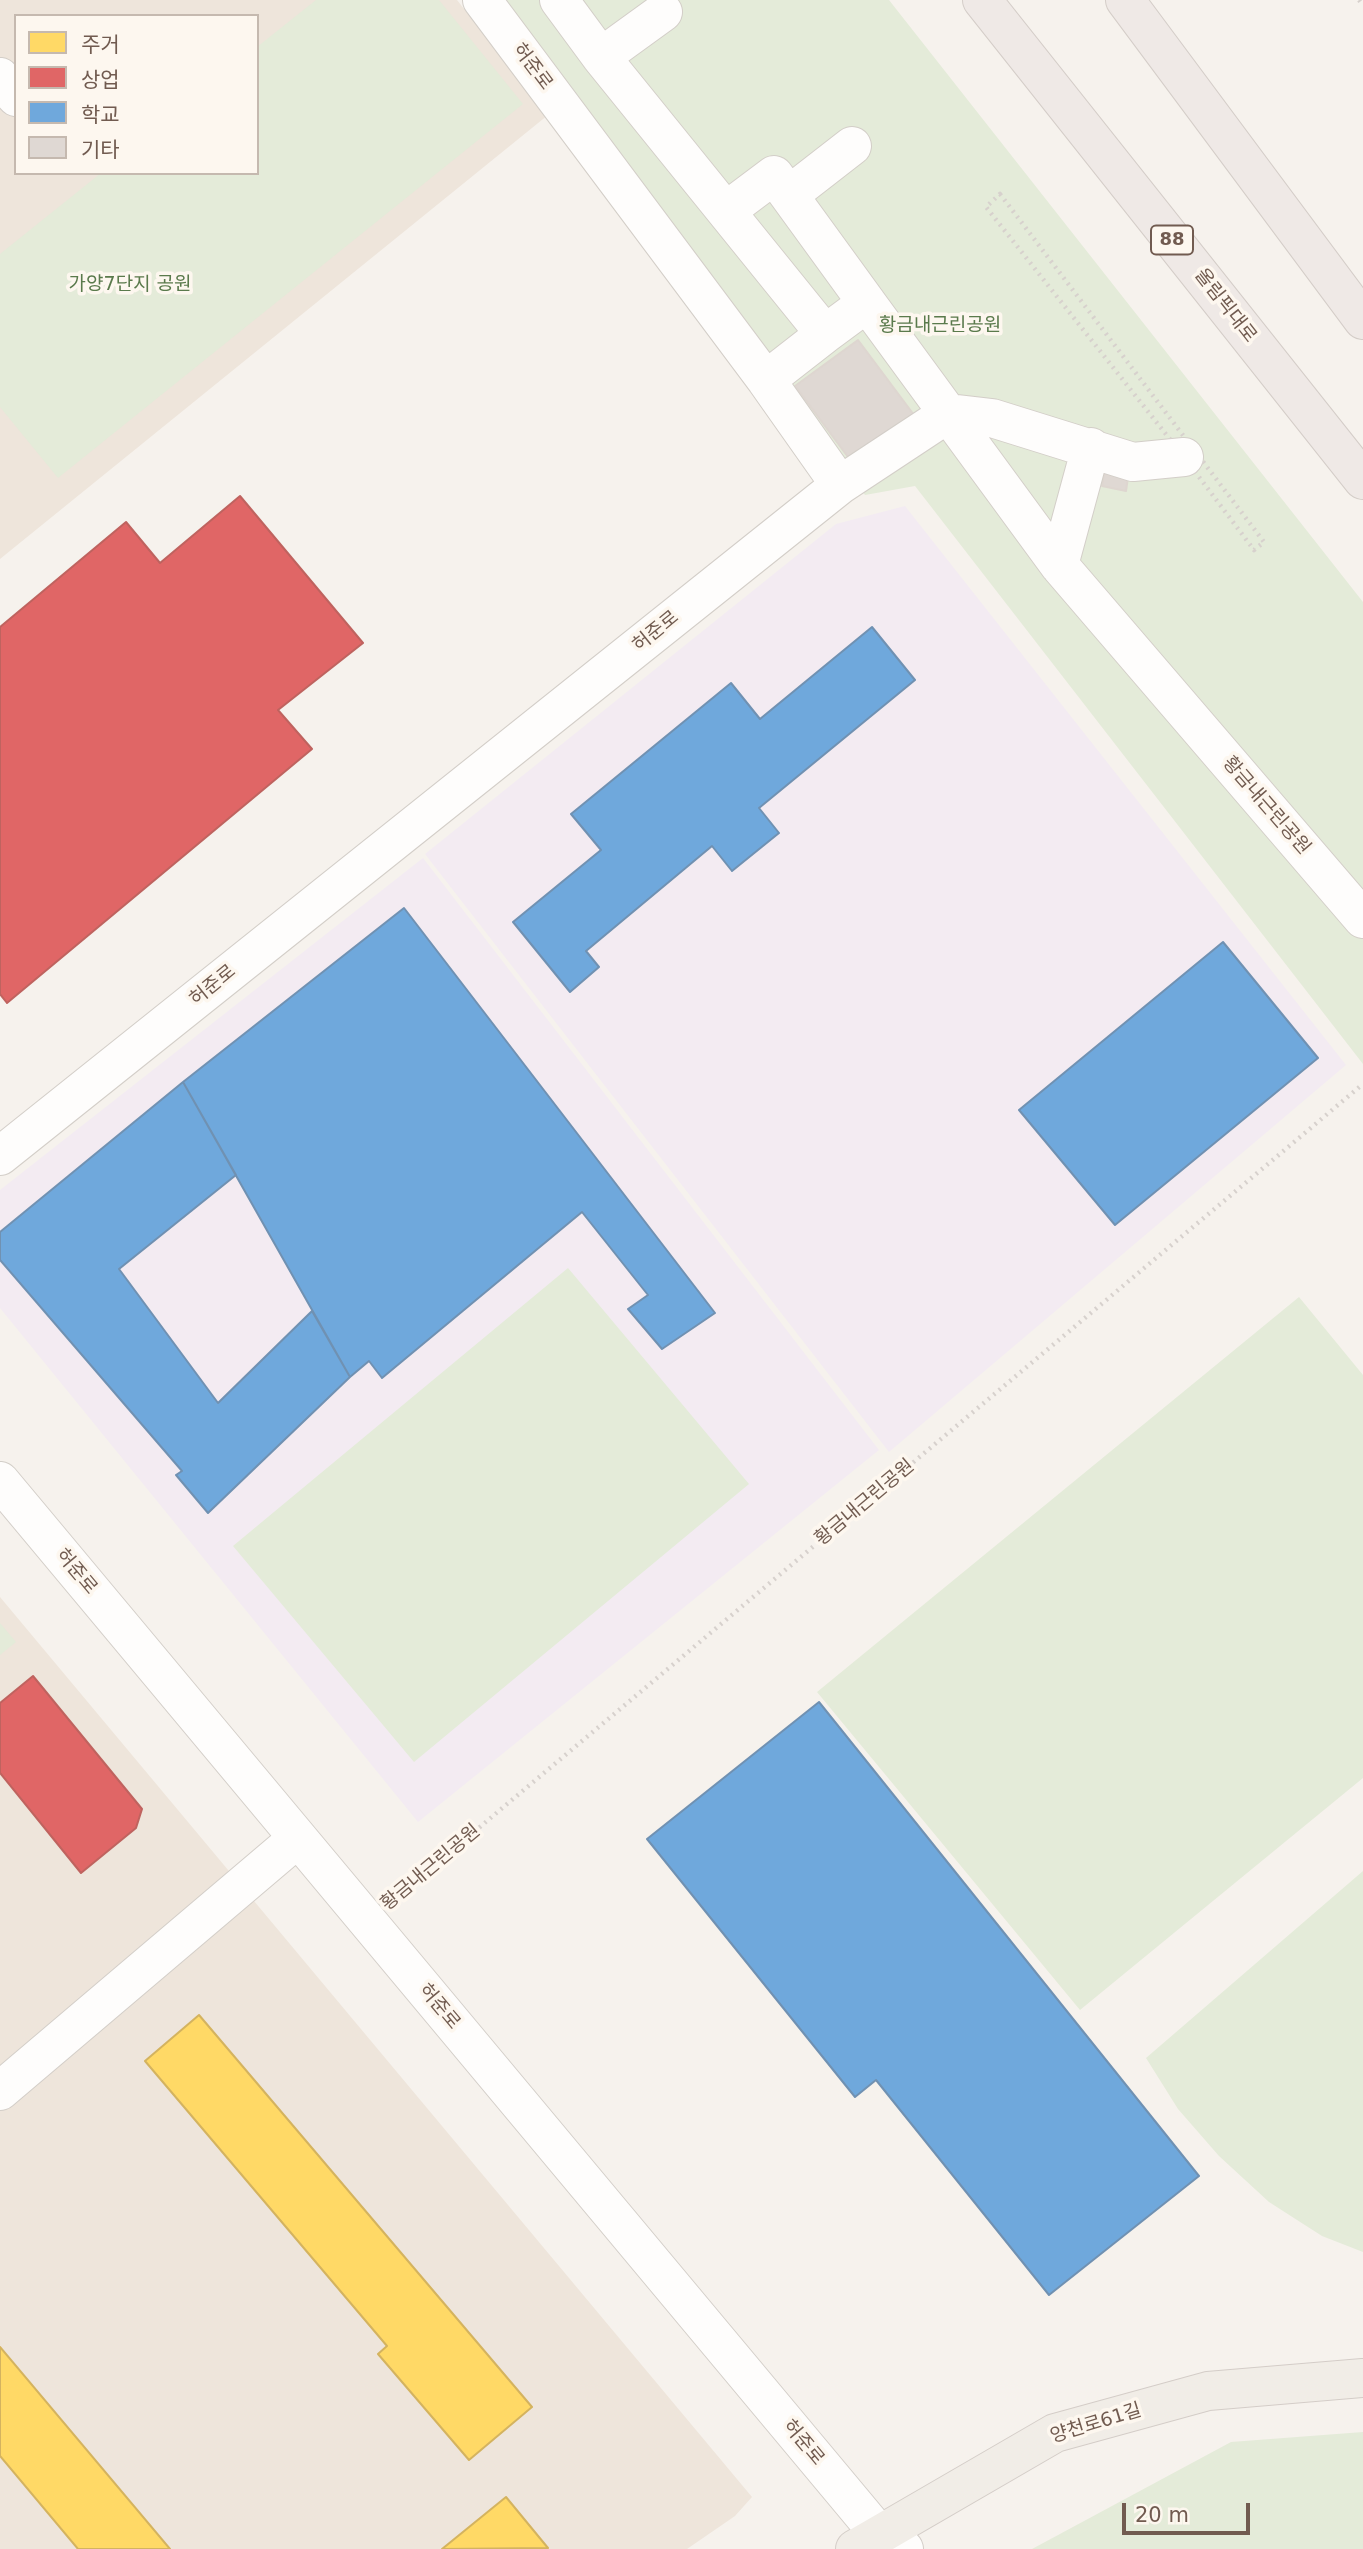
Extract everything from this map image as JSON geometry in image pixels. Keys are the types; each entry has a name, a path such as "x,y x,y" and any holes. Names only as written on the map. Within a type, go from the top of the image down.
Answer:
{"highway":[{"name":"올림픽대로","path":"982,0 1363,480"},
{"path":"1125,0 1363,320"}],"main road":[{"name":"양천로61길","path":"879,2544 1055,2433 1208,2391 1363,2378"}],"street":[{"name":"허준로","path":"0,1156 840,485 766,380 482,0"},
{"path":"559,0 601,57 825,334"},
{"path":"601,57 647,13"},
{"path":"0,77 14,94"},
{"path":"789,195 852,146"},
{"name":"황금내근린공원","path":"726,211 774,175 1059,565 1363,919"},
{"path":"766,380 867,303"},
{"path":"840,485 949,413 992,418 1133,462 1188,452"},
{"path":"1059,565 1091,447"},
{"name":"허준로","path":"0,1481 368,1922 879,2544"},
{"path":"0,2091 298,1838"}],"path":[{"path":"1359,0 1363,5"},
{"path":"1188,452 986,206 1000,194 1188,452 1254,550 1264,541 1188,452"},
{"name":"황금내근린공원","path":"368,1922 1363,1084"}],"shaded area":[{"name":"가양7단지 공원","path":"0,0 457,0 548,115 0,559"},
{"path":"905,506 1346,1065 889,1452 425,854 836,524"},
{"path":"423,858 879,1450 418,1822 0,1308 0,1190"},
{"path":"0,1597 752,2497 735,2516 687,2549 0,2549"}],"green space":[{"name":"가양7단지 공원","path":"316,0 439,0 523,104 58,478 0,407 0,254 99,175 259,175 259,45"},
{"name":"황금내근린공원","path":"496,0 889,0 1363,602 1363,1064 915,486 865,495"},
{"path":"568,1268 749,1484 414,1762 233,1546"},
{"path":"1299,1297 1363,1375 1363,1778 1080,2010 817,1692"},
{"path":"0,1623 16,1642 0,1655"},
{"path":"1363,1871 1363,2252 1322,2236 1269,2202 1219,2156 1178,2109 1146,2058"},
{"path":"1363,2432 1363,2549 1032,2549 1231,2442"}],"building: 주거":[{"path":"199,2015 532,2407 469,2460 378,2354 387,2346 145,2061"},
{"path":"0,2347 170,2549 78,2549 0,2456"},
{"path":"506,2497 548,2548 442,2549"}],"building: 상업":[{"path":"240,496 363,643 278,710 312,749 7,1003 0,994 0,627 126,522 160,563"},
{"path":"33,1676 142,1809 136,1828 81,1873 0,1773 0,1703"}],"building: 학교":[{"path":"872,627 915,680 759,808 779,833 732,871 712,846 586,951 599,967 570,992 513,922 601,850 571,814 731,683 760,719"},
{"path":"404,908 715,1313 662,1349 628,1309 648,1295 582,1212 382,1378 369,1361 350,1377 183,1082"},
{"path":"1223,942 1318,1058 1115,1225 1019,1110"},
{"path":"183,1082 236,1175 119,1269 218,1403 312,1311 350,1377 208,1513 176,1475 182,1471 0,1260 0,1232"},
{"path":"819,1702 1199,2176 1049,2295 876,2080 855,2097 647,1839"}],"building: 기타":[{"path":"858,340 914,415 851,461 795,386"},
{"path":"1105,465 1129,470 1126,491 1102,486"}]}
